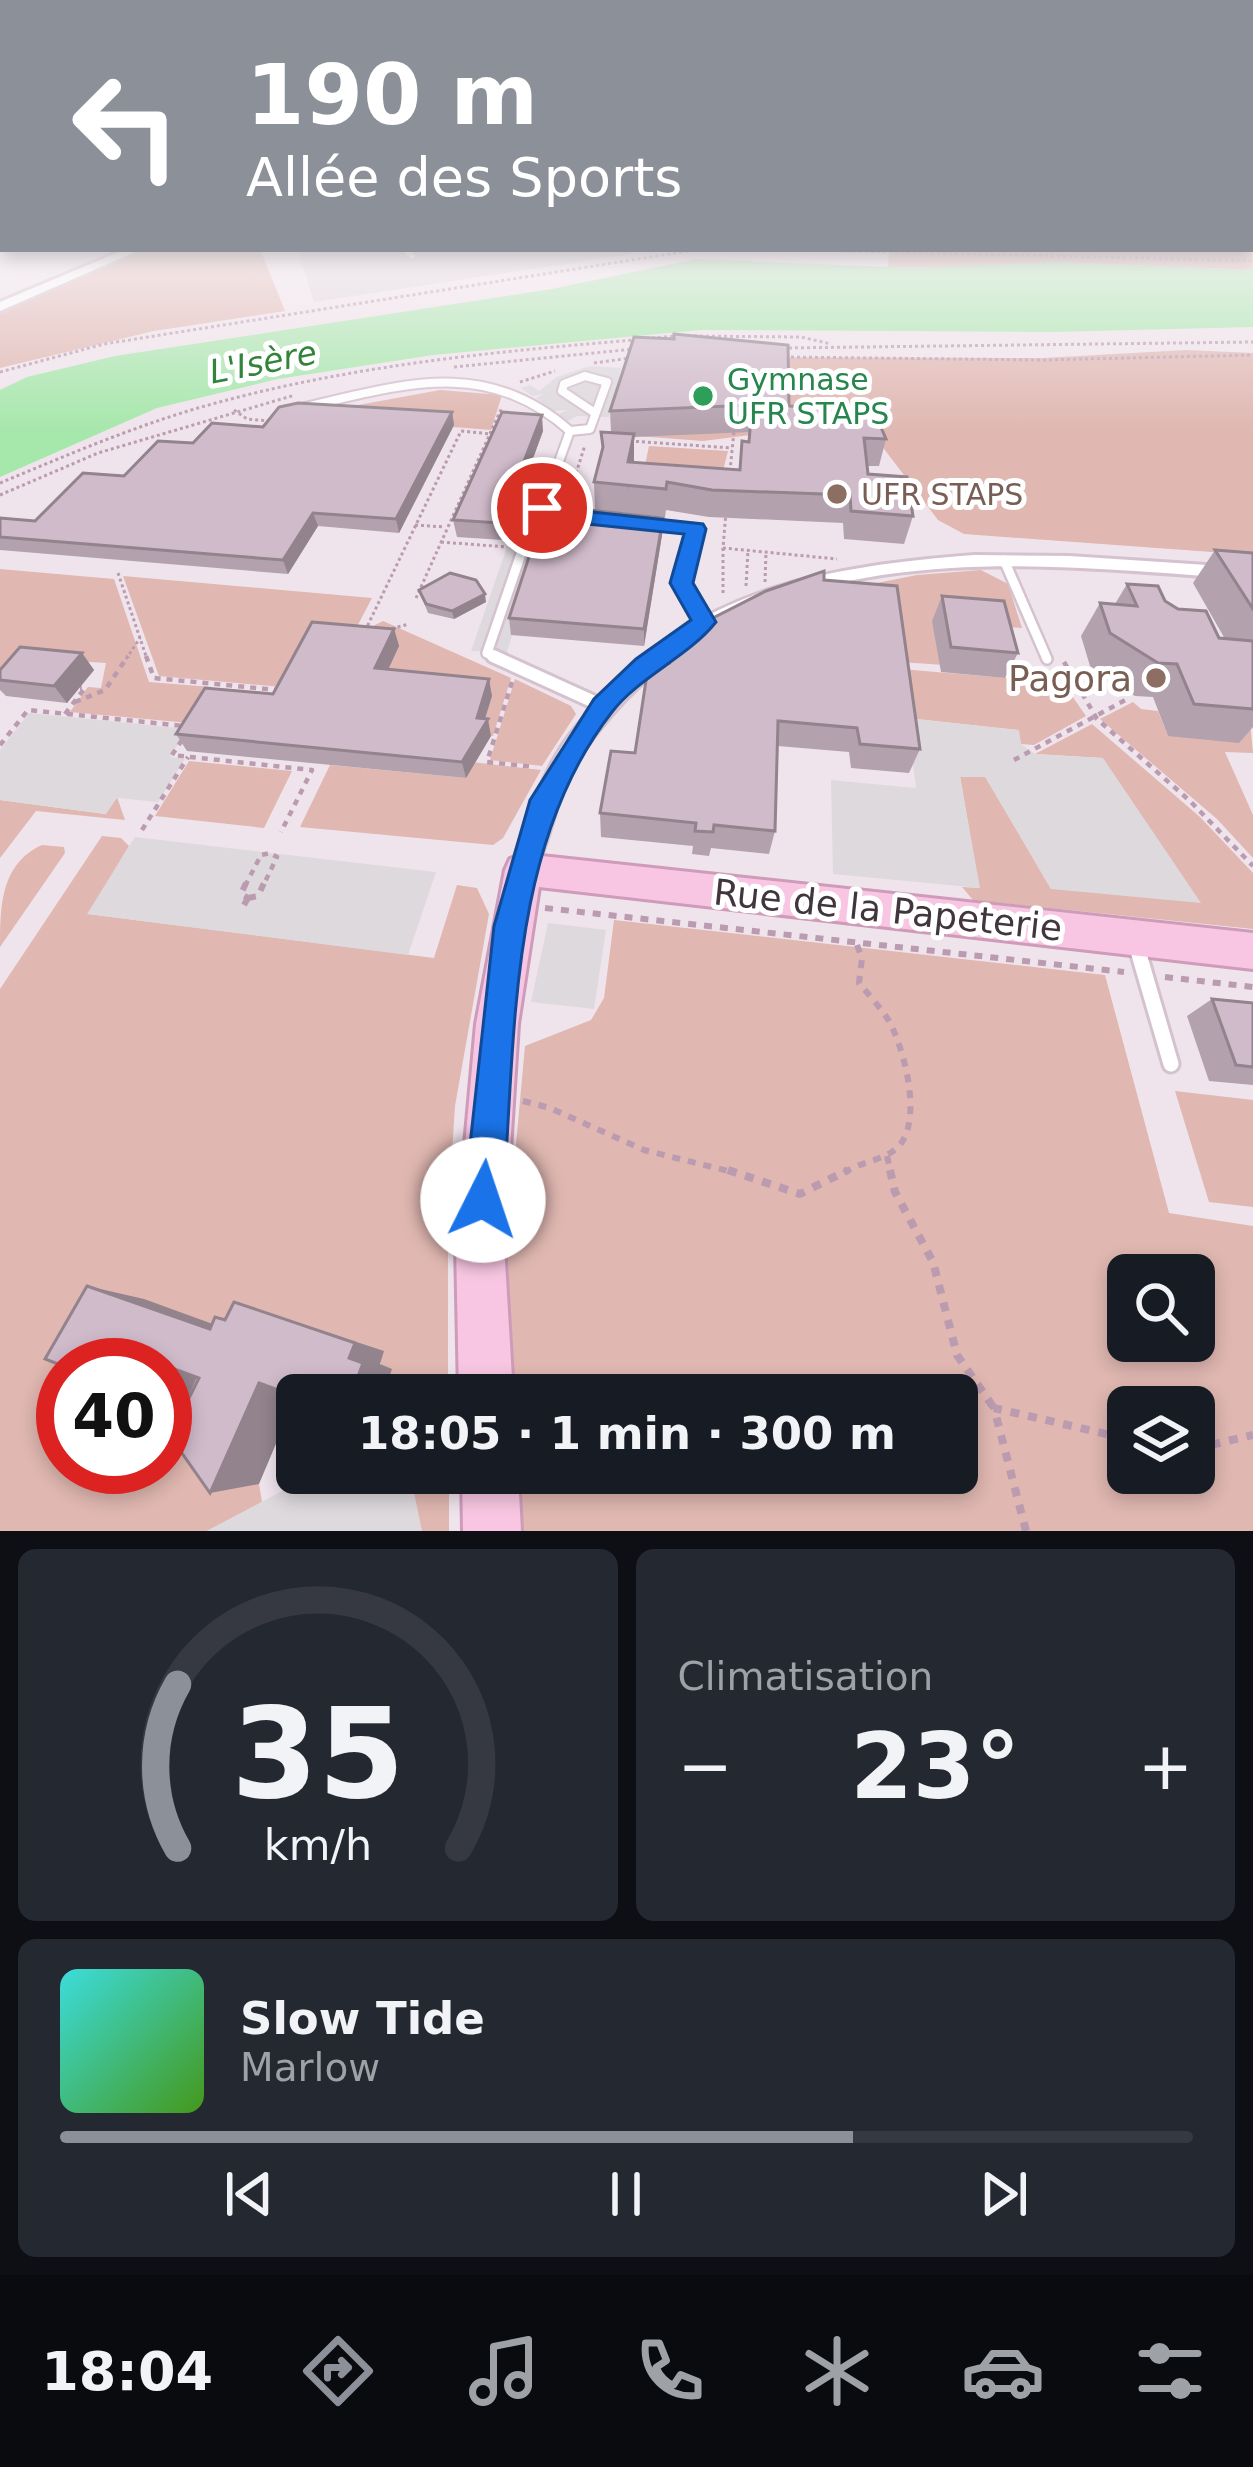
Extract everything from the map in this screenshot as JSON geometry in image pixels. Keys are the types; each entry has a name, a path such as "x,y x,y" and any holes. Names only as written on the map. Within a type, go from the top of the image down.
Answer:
{"street":[{"path":"0,307 44,288"},
{"path":"485,1374 480,1244 497,1024 531,888 544,800 603,706 644,665 704,622 744,601 823,578 935,562 1004,560 1253,574"},
{"name":"Rue de la Papeterie","path":"531,888 1253,951"},
{"path":"491,1494 492,1531"}],"lane":[{"path":"272,421 279,413 429,381 510,387 570,431 590,429 607,382 585,376 564,384 562,391 595,413"},
{"path":"570,431 542,508 549,514 608,520"},
{"path":"630,522 696,529 682,583 704,622"},
{"path":"524,548 487,653 603,706"},
{"path":"1004,560 1047,659"},
{"path":"1134,938 1171,1064"}],"path":[{"path":"0,373 104,344 453,288"},
{"path":"801,337 843,347"},
{"path":"785,357 1253,356"},
{"path":"590,366 599,360 639,358"},
{"path":"416,598 510,387"},
{"path":"234,410 247,418 272,421"},
{"path":"409,624 361,638 461,431 490,434"},
{"path":"570,431 601,439 732,448"},
{"path":"730,472 734,431"},
{"path":"564,515 584,446 601,439"},
{"path":"723,595 728,496"},
{"path":"415,525 447,527"},
{"path":"441,542 524,548"},
{"path":"723,548 845,560"},
{"path":"746,591 748,550"},
{"path":"765,585 766,552"},
{"path":"118,574 154,678 294,691"},
{"path":"75,702 105,690 140,638"},
{"path":"1069,676 1093,718 1182,794 1253,866"},
{"path":"513,677 483,762 545,768"},
{"path":"208,698 217,684"},
{"path":"65,714 85,688 80,688"},
{"path":"1015,760 1129,698"},
{"path":"0,745 28,710 191,726 172,755 314,766 281,832"},
{"path":"142,830 188,757"},
{"path":"261,855 277,857 258,896 246,902 241,894 261,855"},
{"path":"531,888 856,942 1253,987"},
{"path":"511,1098 550,1108 644,1150 699,1160 800,1194 827,1184 862,1160 887,1156 903,1142 910,1113 909,1082 888,1020 859,983 862,958 856,942"},
{"path":"887,1156 895,1192 933,1262 957,1355 994,1408 1025,1531"},
{"path":"994,1408 1107,1434"},
{"path":"1215,1444 1253,1435"}],"shaded area":[{"path":"44,288 276,288 285,311 154,331 0,368 0,307"},
{"path":"310,288 404,288 314,302"},
{"path":"1186,350 1253,353 1253,555 964,534 938,520 875,437 796,429 703,441 611,434 630,357 1043,358"},
{"path":"590,366 621,368 609,417 577,416 568,421 559,414 567,410 553,411 536,398 544,394 532,396 521,388 530,385 539,391 557,377"},
{"path":"440,390 502,395 491,430 304,415"},
{"path":"649,446 728,451 718,490 641,485"},
{"path":"508,544 539,547 507,652 471,651"},
{"path":"0,569 114,579 149,682 212,687 189,723 70,712 88,687 101,688 106,663 27,658 0,688"},
{"path":"981,570 1008,584 1022,628 933,622 944,665 900,662 847,589 917,575"},
{"path":"123,576 372,598 349,642 293,688 159,676"},
{"path":"383,621 511,678 493,736 480,735 492,696 381,685 364,643 371,627"},
{"path":"901,669 1063,683 1086,716 1034,745 1021,744 1018,730 907,718"},
{"path":"515,679 571,706 576,714 542,766 490,760"},
{"path":"1133,702 1141,709 1158,711 1168,736 1250,723 1253,753 1225,752 1253,815 1253,858 1217,819 1100,719"},
{"path":"29,713 188,729 170,757 185,759 158,802 117,798 106,814 0,800 0,750"},
{"path":"907,718 1019,730 1021,744 1035,754 1103,758 1201,903 1051,889 985,777 960,777 980,888 833,874 831,780 916,788"},
{"path":"1092,724 1200,817 1253,873 1253,929 973,900 962,887 979,888 960,776 986,777 1051,889 1103,758 1035,754"},
{"path":"189,761 292,771 264,828 155,816"},
{"path":"472,762 541,770 503,838 493,845 300,827 330,765 466,778"},
{"path":"117,797 125,820 36,811 0,858 0,800 105,814"},
{"path":"102,836 121,838 129,846 88,914 434,958 457,885 477,888 489,914 455,1106 448,1214 448,1374 385,1374 374,1348 192,1358 192,1338 36,1338 36,1494 192,1494 192,1371 202,1366 259,1484 262,1502 207,1531 0,1531 0,989"},
{"path":"135,837 436,872 408,955 87,914"},
{"path":"42,845 64,847 65,853 0,947 2,903 10,875 28,853"},
{"path":"614,920 1105,975 1169,1213 1253,1226 1253,1531 521,1531 519,1494 978,1494 978,1374 513,1374 507,1243 525,1046 591,1020 604,998"},
{"path":"548,923 606,930 594,1009 531,1002"},
{"path":"1175,1091 1253,1100 1253,1207 1209,1202"},
{"path":"277,1494 414,1494 422,1531 207,1531"},
{"path":"350,1494 449,1494 449,1531 345,1531"}],"water":[{"name":"L'Isère","path":"1253,288 1253,327 1054,332 701,330 433,355 278,379 157,408 0,477 0,390 27,377 115,356 552,289"}],"building":[{"path":"674,334 788,345 789,406 873,409 886,439 864,438 868,474 907,477 913,516 851,511 850,495 712,490 667,482 666,489 594,482 603,447 601,432 634,434 628,462 740,470 742,441 749,442 752,405 610,411 634,337 674,339"},
{"path":"298,403 452,412 396,519 313,513 283,560 0,537 0,518 35,521 83,473 124,476 158,441 193,443 212,423 263,427 279,407"},
{"path":"502,412 542,415 500,523 453,520"},
{"path":"589,510 663,518 644,629 509,618 543,514 587,517"},
{"path":"1215,550 1253,553 1253,609"},
{"path":"824,571 824,580 897,586 920,749 860,744 857,728 778,721 775,831 714,825 713,832 695,831 696,823 600,813 611,751 635,753 649,661 669,663 671,644 688,639 713,618 766,591"},
{"path":"450,573 476,580 485,594 452,611 426,604 419,590"},
{"path":"1127,584 1158,586 1165,601 1178,609 1206,611 1219,638 1253,641 1253,709 1194,704 1177,664 1158,663 1110,633 1100,603 1137,606"},
{"path":"942,596 1004,601 1018,653 951,647"},
{"path":"312,622 394,629 375,668 489,679 477,718 488,719 462,762 176,734 205,688 273,694"},
{"path":"20,647 82,653 54,686 0,680 0,670"},
{"path":"1212,999 1253,1003 1253,1067 1236,1065"},
{"path":"87,1286 210,1329 215,1317 225,1320 234,1302 355,1343 349,1358 363,1363 359,1374 276,1374 276,1389 259,1383 210,1493 192,1467 192,1392 199,1378 192,1375 192,1338 57,1338"}],"place":[{"name":"Gymnase UFR STAPS","path":"703,396"},
{"name":"UFR STAPS","path":"837,494"},
{"name":"Pagora","path":"1156,678"}],"route":[{"path":"483,1200 510,926 544,800 572,748 603,706 644,665 704,622 682,583 696,529 549,514 542,508"}]}
